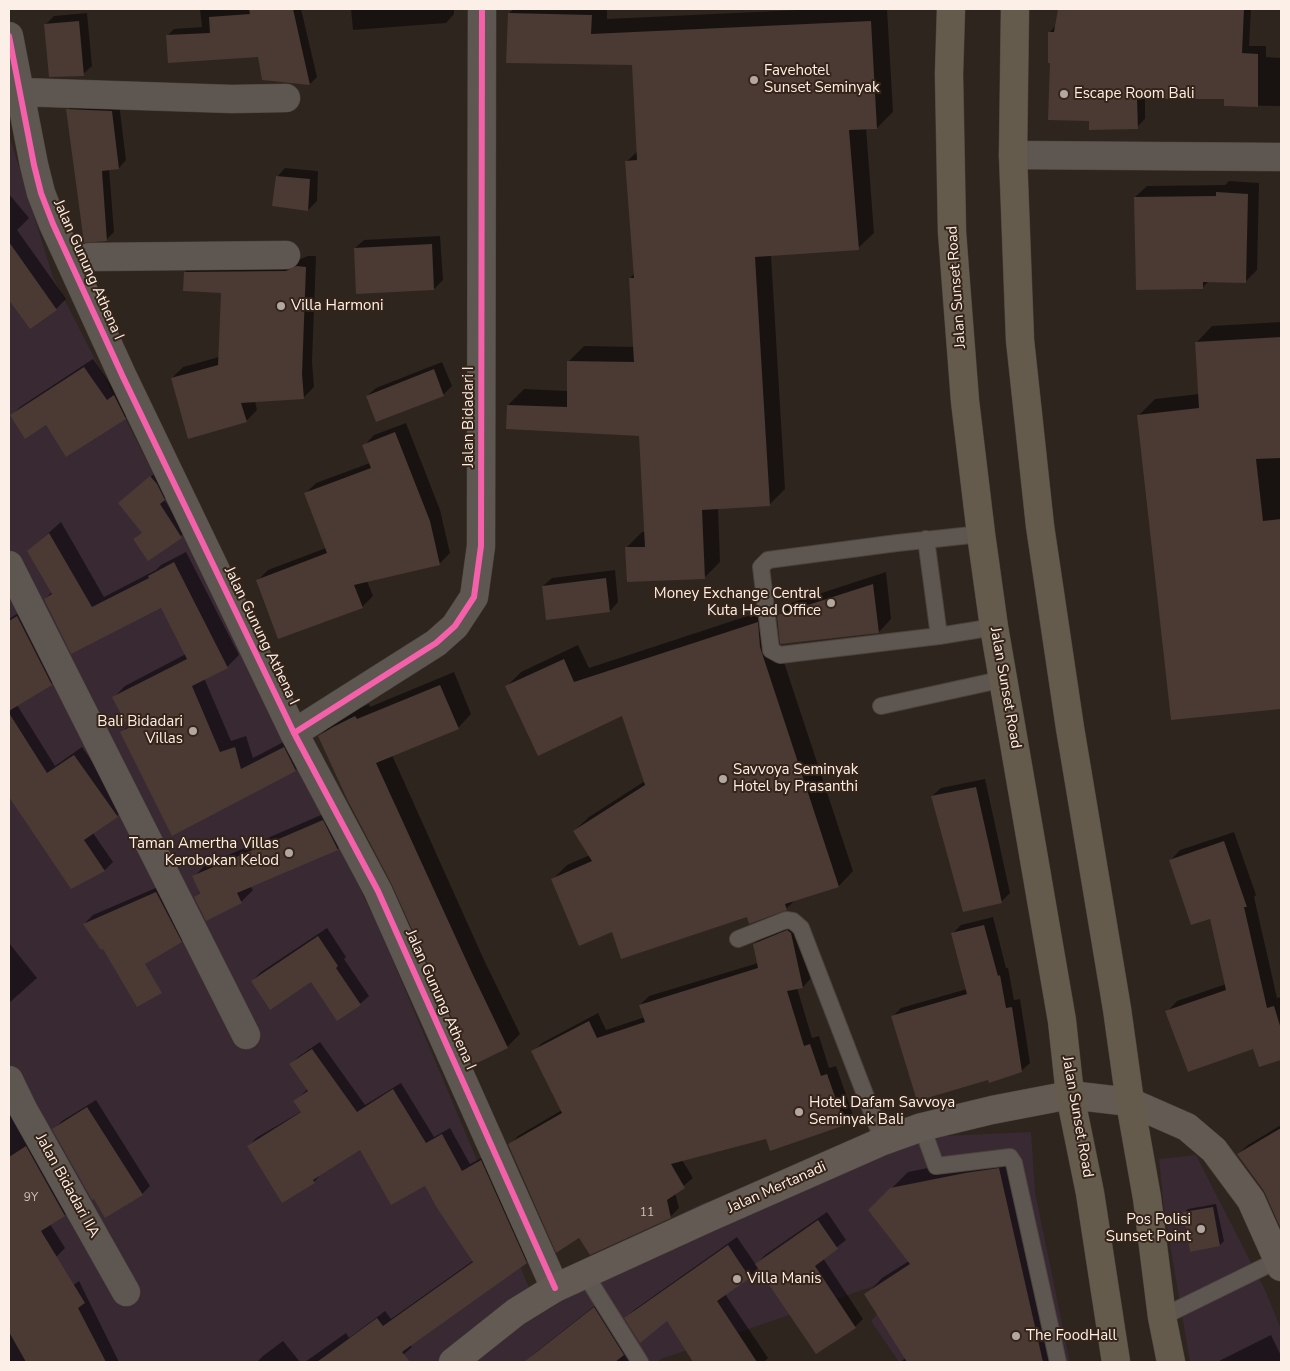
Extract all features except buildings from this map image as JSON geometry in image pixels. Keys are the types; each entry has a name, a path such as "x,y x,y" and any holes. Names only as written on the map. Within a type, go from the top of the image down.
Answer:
{"highway":[{"name":"Jalan Sunset Road","path":"951,9 949,74 952,232 966,401 981,534 994,627 1062,1021 1070,1094 1090,1193 1116,1362"},
{"path":"1015,9 1013,155 1020,340 1040,526 1069,718 1117,1009 1130,1102 1147,1198 1162,1317 1171,1362"}],"street":[{"name":"Jalan Bidadari I","path":"294,733 436,644 455,626 474,597 482,546 482,9"},
{"name":"Jalan Gunung Athena I","path":"9,36 40,194 123,378 294,733 378,891 555,1288"},
{"path":"20,92 232,99 286,98"},
{"path":"1013,155 1281,157"},
{"path":"70,261 91,257 286,255"},
{"path":"9,565 246,1035"},
{"name":"Jalan Bidadari IIA","path":"9,1080 23,1109 126,1292"},
{"name":"Jalan Mertanadi","path":"453,1362 516,1312 555,1288 883,1141 922,1127 1070,1094 1130,1102 1187,1127 1214,1150 1251,1200 1280,1263"}],"lane":[{"path":"981,534 768,560 761,567 771,650 780,655 939,636 994,627"},
{"path":"926,540 939,636"},
{"path":"881,706 1004,679"},
{"path":"738,939 786,920 793,921 801,928 883,1141"},
{"path":"922,1127 936,1166 1010,1157 1012,1159 1058,1362"},
{"path":"1162,1317 1280,1263"},
{"path":"585,1274 640,1362"}],"shaded area":[{"path":"9,135 53,277 252,667 379,928 530,1290 703,1203 921,1137 1031,1132 1035,1192 1070,1362 899,1362 871,1321 912,1273 661,1359 657,1362 9,1362"},
{"path":"1196,1155 1265,1290 1281,1329 1281,1362 1190,1362 1164,1210 1159,1159"}],"cycle path":[{"path":"294,733 436,643 455,626 474,597 481,546 482,9"},
{"path":"9,36 34,165 41,193 53,224 123,377 294,733 378,891 555,1288"}],"place":[{"name":"Favehotel Sunset Seminyak","path":"754,80"},
{"name":"Escape Room Bali","path":"1064,94"},
{"name":"Villa Harmoni","path":"281,306"},
{"name":"Money Exchange Central Kuta Head Office","path":"831,603"},
{"name":"Bali Bidadari Villas","path":"193,731"},
{"name":"Savvoya Seminyak Hotel by Prasanthi","path":"723,779"},
{"name":"Taman Amertha Villas Kerobokan Kelod","path":"289,853"},
{"name":"Hotel Dafam Savvoya Seminyak Bali","path":"799,1112"},
{"name":"Pos Polisi Sunset Point","path":"1201,1229"},
{"name":"Villa Manis","path":"737,1279"},
{"name":"The FoodHall","path":"1016,1336"}]}
